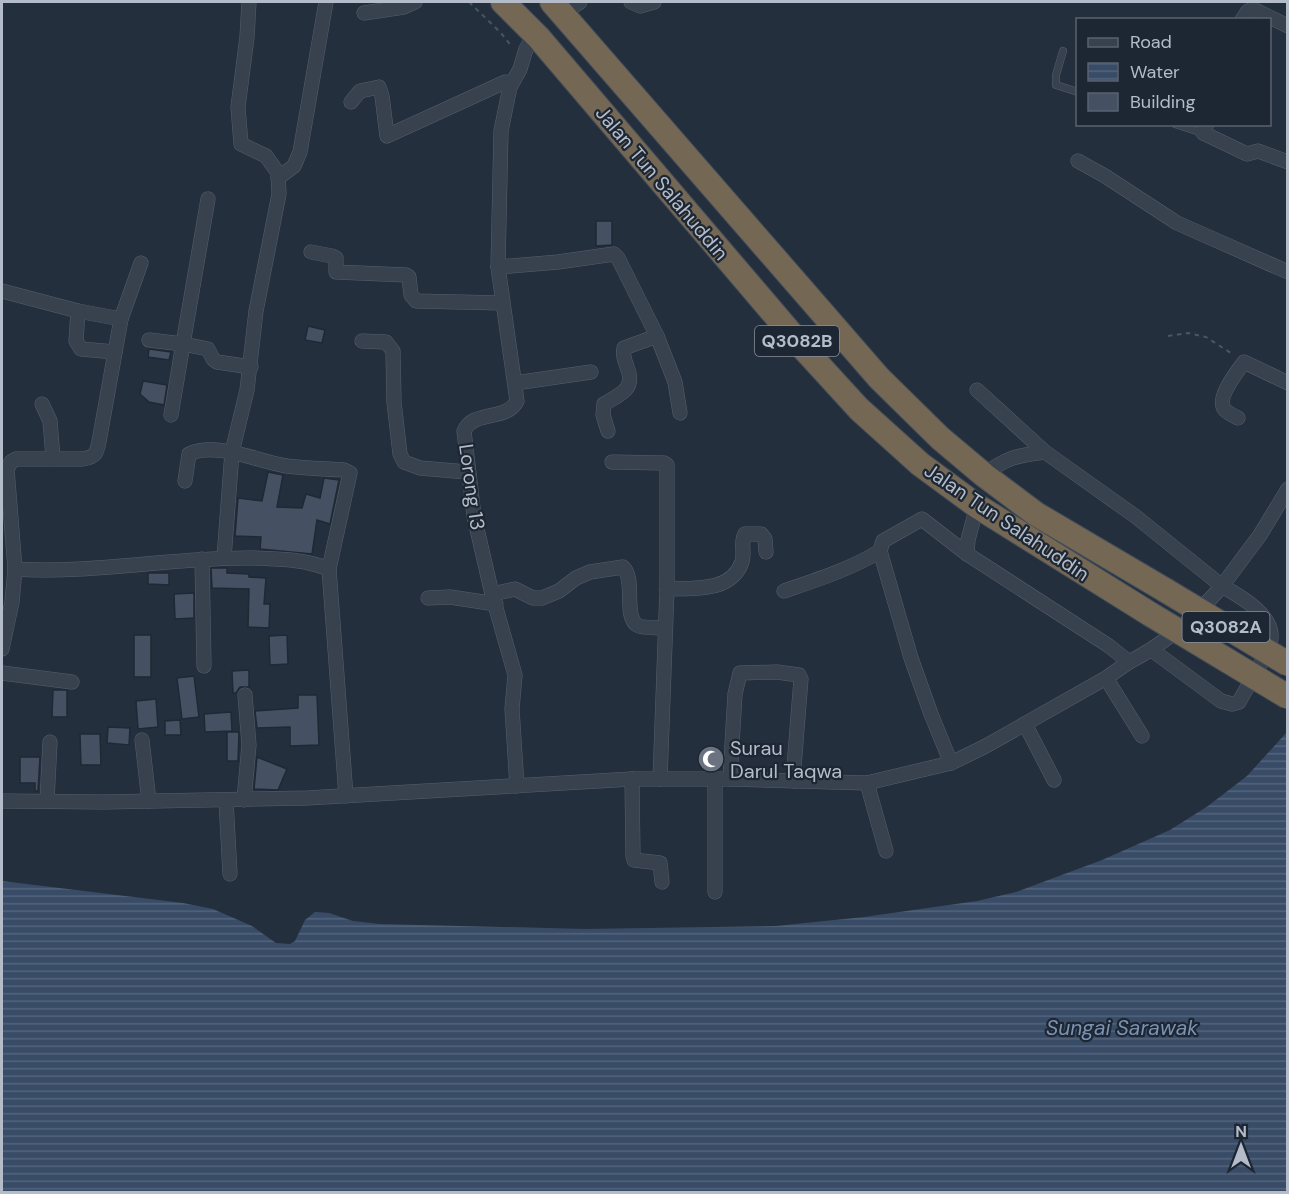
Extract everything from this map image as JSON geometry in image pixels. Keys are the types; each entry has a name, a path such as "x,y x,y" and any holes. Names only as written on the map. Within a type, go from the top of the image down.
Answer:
{"highway":[{"name":"Jalan Tun Salahuddin","path":"503,2 538,38 805,350 859,409 920,464 977,506 1287,697"},
{"name":"Jalan Tun Salahuddin","path":"565,6 879,378 940,438 1036,514 1287,664"}],"street":[{"path":"224,558 232,452 251,367 256,311 279,194 278,172 266,156 241,144 238,107 249,2"},
{"path":"278,178 294,166 300,152 326,2"},
{"path":"364,13 404,8 415,2"},
{"path":"631,2 640,6 654,2"},
{"path":"1243,18 1248,11 1253,9 1287,26"},
{"name":"Lorong 13","path":"517,786 512,709 515,675 474,516 467,472 464,431 468,423 475,419 508,411 517,401 498,267 501,131 512,83 529,44 538,38"},
{"path":"351,102 360,92 379,87 387,136 505,82 512,83"},
{"path":"1205,129 1247,154 1258,151 1287,162"},
{"path":"1078,161 1177,223 1287,272"},
{"path":"171,415 208,199"},
{"path":"310,252 336,258 336,272 409,277 411,295 416,301 502,303"},
{"path":"498,267 615,254 657,336 675,382 680,413"},
{"path":"2,649 7,603 15,569 7,469 10,462 16,459 82,459 92,458 95,454 121,319 141,263"},
{"path":"2,291 78,311 121,319"},
{"path":"78,311 77,346 81,349 115,352"},
{"path":"608,431 603,415 604,404 630,385 631,379 623,357 624,348 657,336"},
{"path":"149,340 208,349 217,362 251,367"},
{"path":"362,340 386,342 393,351 394,402 400,454 404,462 420,468 467,472"},
{"path":"1238,418 1224,409 1222,403 1223,396 1244,362 1287,383"},
{"path":"515,383 591,372"},
{"path":"977,390 1045,452 1135,516 1222,586 1244,599 1261,614 1268,625 1271,642 1239,702 1232,704 1221,700 1152,650"},
{"path":"42,404 50,421 53,458"},
{"path":"185,481 189,454 197,451 232,452 285,466 344,470 350,473 329,568 340,740 346,796"},
{"path":"984,475 1002,461 1024,454 1045,452"},
{"path":"612,462 664,463 667,465 660,779"},
{"path":"2,801 244,800 632,779 867,783 951,763 1025,724 1152,650 1206,605 1222,586 1260,535 1287,489"},
{"path":"967,554 968,540 977,506"},
{"path":"951,763 911,658 880,551 883,542 922,519 967,554 1130,662"},
{"path":"666,589 708,588 732,578 743,557 742,539 745,534 761,534 765,538 766,552"},
{"path":"784,591 827,576 880,551"},
{"path":"15,569 62,570 224,558 290,559 312,562 329,568"},
{"path":"202,559 204,666"},
{"path":"428,598 494,599 515,589 533,598 542,598 559,591 576,578 590,572 623,567 628,576 632,619 636,625 665,628"},
{"path":"730,779 735,694 740,673 777,672 799,675 801,679 795,781"},
{"path":"2,673 72,682"},
{"path":"1106,678 1142,736"},
{"path":"244,800 249,744 245,695"},
{"path":"1025,724 1054,780"},
{"path":"142,740 148,801"},
{"path":"47,801 50,742"},
{"path":"632,779 634,860 660,863 662,882"},
{"path":"715,780 715,892"},
{"path":"867,783 886,851"},
{"path":"226,800 230,874"}],"lane":[{"path":"1063,51 1056,75 1056,85 1076,92"},
{"path":"1187,126 1205,129"}],"path":[{"path":"469,2 501,33 523,61"},
{"path":"1168,336 1188,333 1206,337 1244,362"}],"water":[{"name":"Sungai Sarawak","path":"1287,732 1287,1192 2,1192 2,881 183,903 213,909 252,926 276,943 290,944 295,941 305,920 315,912 329,913 353,921 380,924 585,929 776,926 864,917 977,901 1016,892 1102,860 1170,830 1208,806 1247,776"}],"building":[{"path":"596,221 612,221 612,245 596,246"},
{"path":"308,326 325,330 322,343 305,340"},
{"path":"149,349 171,352 169,360 148,357"},
{"path":"143,381 167,385 164,405 149,402 140,394"},
{"path":"268,472 283,475 277,507 302,508 306,494 320,498 324,478 339,480 330,524 317,520 312,554 260,549 261,537 235,536 238,498 262,501"},
{"path":"211,568 227,568 227,573 249,574 249,577 266,578 264,604 270,604 269,628 248,627 249,589 212,588"},
{"path":"148,573 169,573 169,585 148,584"},
{"path":"194,593 194,618 175,619 174,594"},
{"path":"134,635 151,635 151,677 134,677"},
{"path":"287,635 288,664 270,665 269,636"},
{"path":"249,670 249,687 240,687 236,693 233,693 232,671"},
{"path":"194,676 199,717 182,719 177,678"},
{"path":"53,690 67,690 67,717 52,717"},
{"path":"298,695 317,695 319,745 290,746 290,727 257,728 255,711 298,708"},
{"path":"156,699 158,727 138,729 136,701"},
{"path":"231,712 232,731 205,732 204,714"},
{"path":"180,720 181,735 165,735 165,721"},
{"path":"108,727 130,728 129,745 107,743"},
{"path":"227,732 239,732 238,761 227,761"},
{"path":"80,734 100,734 101,765 81,765"},
{"path":"20,757 40,757 38,791 35,791 35,783 20,783"},
{"path":"257,757 287,769 278,790 254,789"}],"place":[{"name":"Surau Darul Taqwa","path":"711,759"}]}
